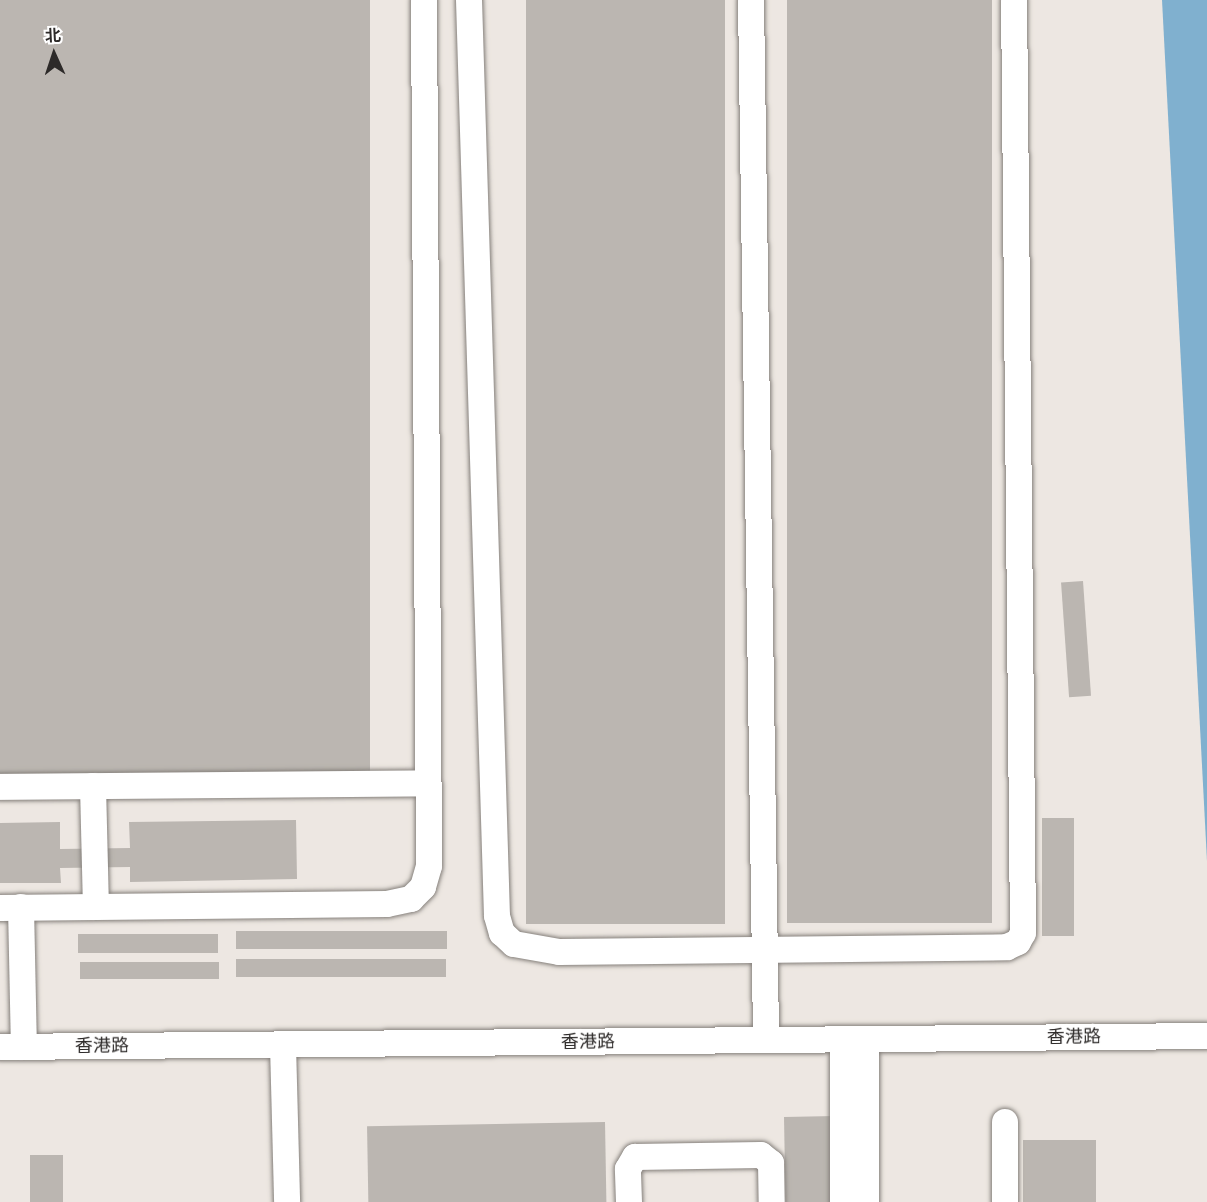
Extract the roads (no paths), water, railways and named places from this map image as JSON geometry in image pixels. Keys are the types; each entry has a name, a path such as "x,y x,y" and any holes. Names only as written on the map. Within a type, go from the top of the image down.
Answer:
{"street":[{"path":"12,1047 10,908 387,904 411,899 423,887 429,866 424,0"},
{"path":"469,0 497,916 502,933 514,944 559,952 1007,947 1018,942 1023,933 1014,0"},
{"path":"751,0 766,1040"},
{"path":"0,787 428,783"},
{"path":"93,786 96,907"},
{"name":"香港路","path":"12,1047 1207,1036"},
{"path":"843,1202 854,1039"},
{"path":"854,1039 866,1202"},
{"path":"283,1045 287,1202"},
{"path":"1005,1122 1005,1202"},
{"path":"629,1202 628,1169 635,1157 761,1155 771,1163 772,1202"}],"water":[{"path":"1162,0 1207,0 1207,861"}]}
